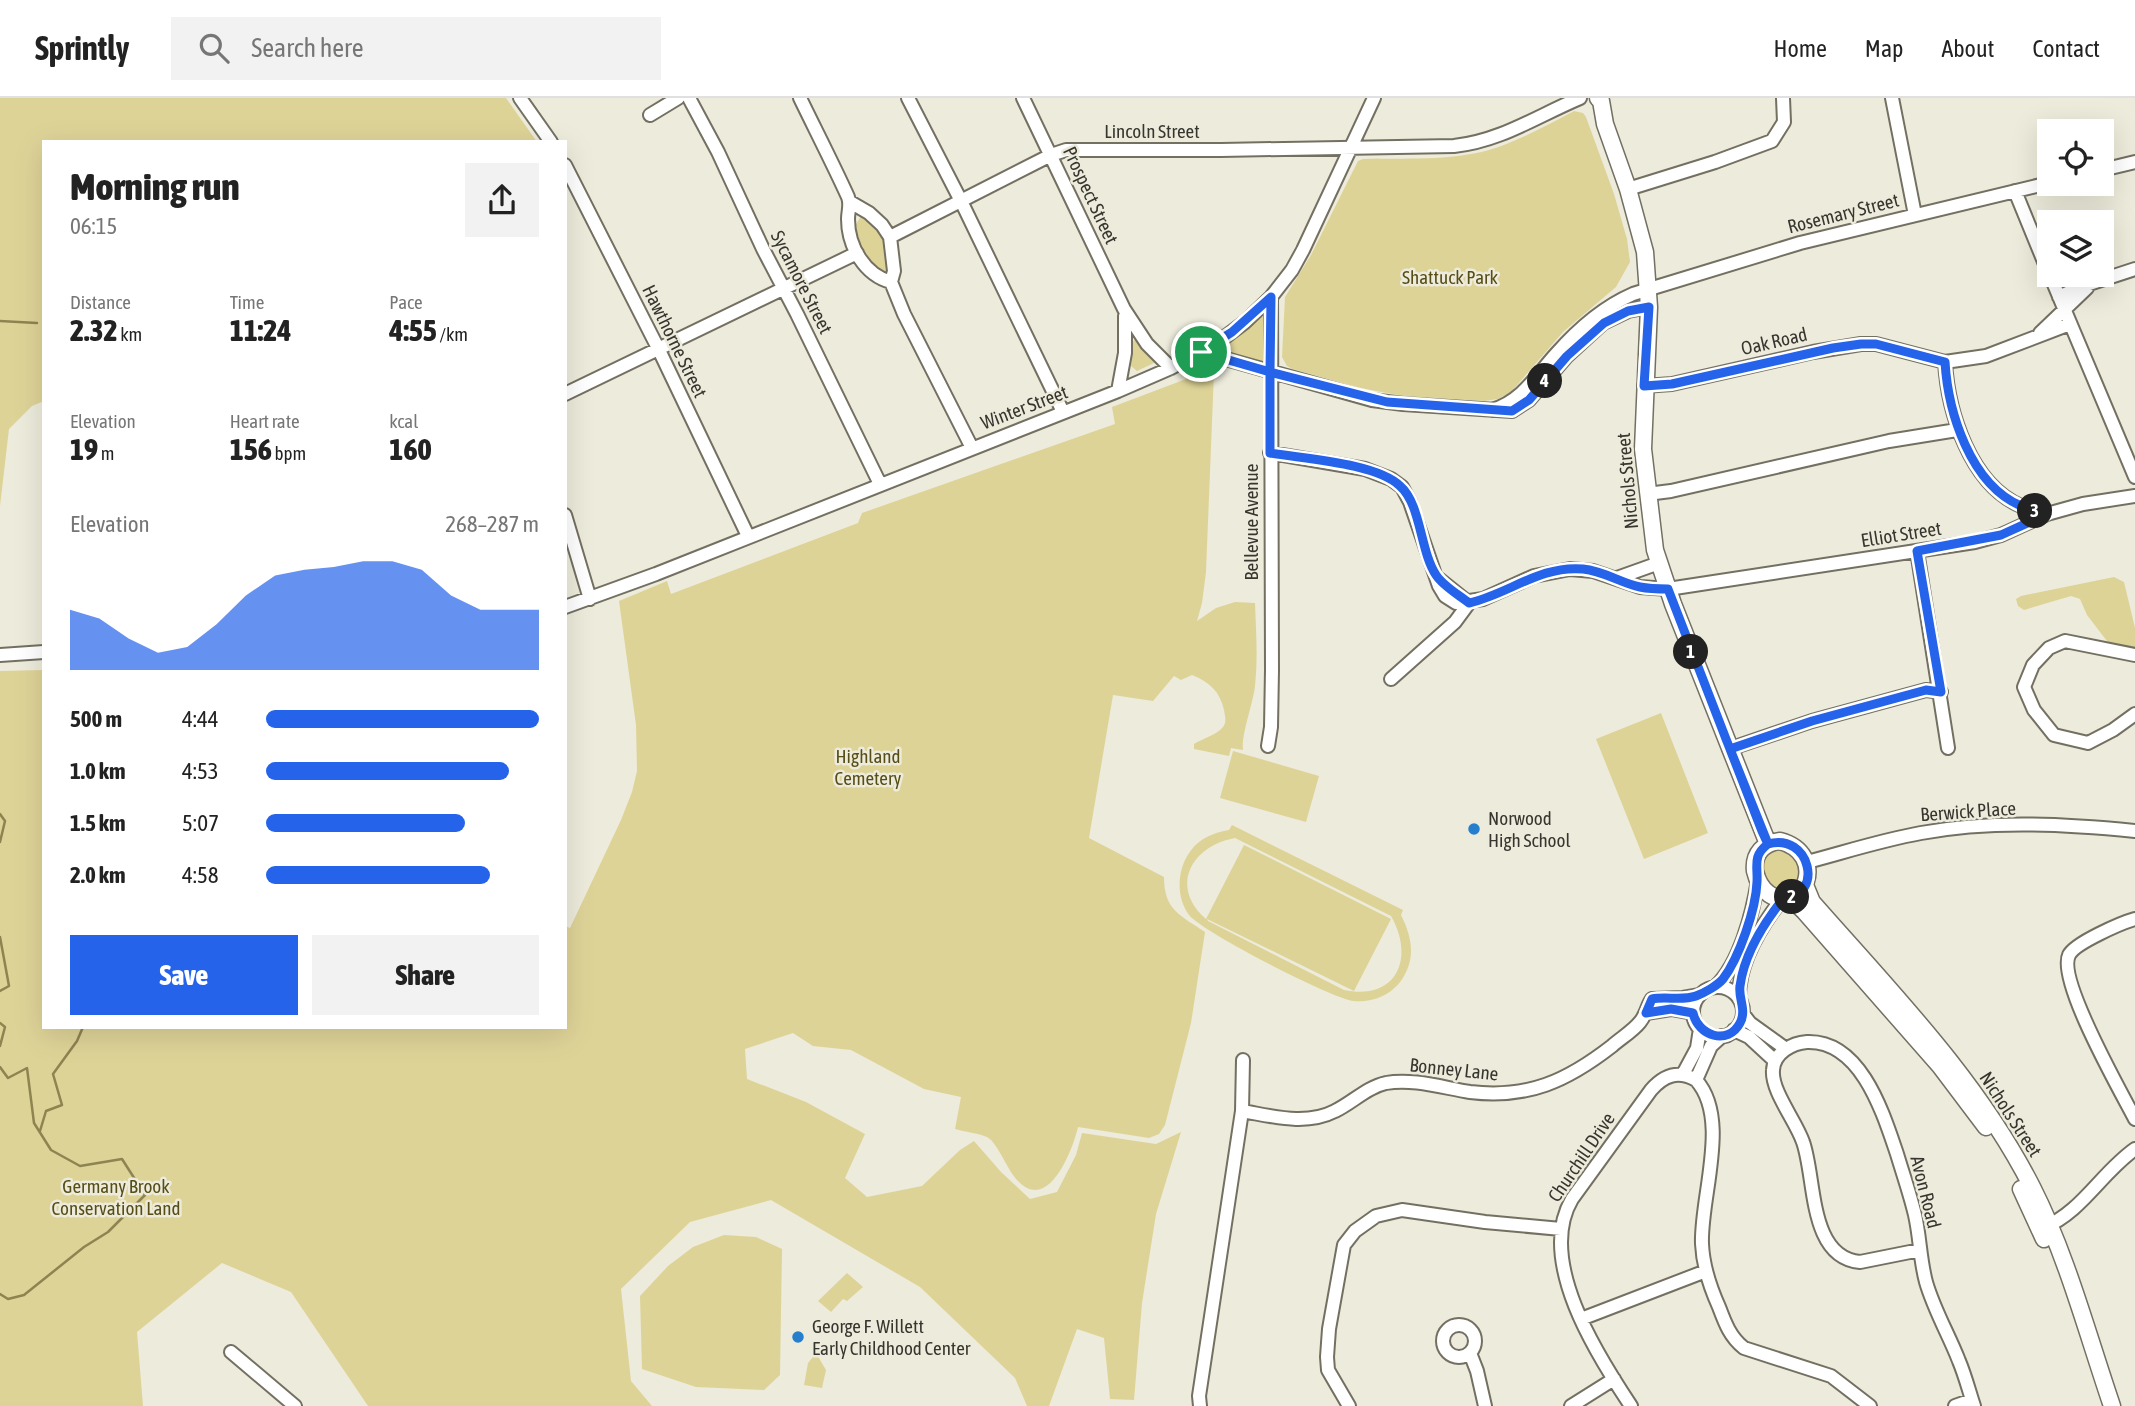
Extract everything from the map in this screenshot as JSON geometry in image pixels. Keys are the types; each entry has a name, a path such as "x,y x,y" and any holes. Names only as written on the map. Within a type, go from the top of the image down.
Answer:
{"main road":[{"name":"Nichols Street","path":"1601,99 1605,124 1642,236 1649,307 1642,428 1647,494 1659,563 1768,844"},
{"path":"1780,841 1787,843 1800,852 1807,862 1805,886 1798,894 1786,898 1766,892 1758,880 1756,860 1758,853 1768,844 1780,841"},
{"name":"Nichols Street","path":"1805,886 1812,902 1930,1046"},
{"name":"Nichols Street","path":"1786,898 1804,911 1970,1086 1996,1123 2025,1173 2112,1406"},
{"name":"Nichols Street","path":"2045,1227 2055,1266 2101,1406"}],"street":[{"path":"520,98 550,140"},
{"path":"650,115 678,98"},
{"name":"Sycamore Street","path":"689,98 880,484"},
{"path":"800,98 850,202 849,234 857,253 869,271 878,278 891,282"},
{"path":"908,98 1063,412"},
{"name":"Prospect Street","path":"1023,98 1124,309 1147,344 1171,368"},
{"name":"Winter Street","path":"567,606 1118,391 1201,352 1232,332 1271,297 1292,270 1374,98"},
{"name":"Lincoln Street","path":"890,237 1051,155 1074,150 1350,149 1470,144 1511,131 1580,98"},
{"path":"1628,189 1772,141 1784,122 1783,98"},
{"path":"1892,98 1915,215"},
{"path":"2114,167 2135,162"},
{"name":"Hawthorne Street","path":"567,169 659,350 748,536"},
{"name":"Rosemary Street","path":"1546,373 1570,339 1596,316 1623,299 1648,288 1800,243 2037,186"},
{"path":"2015,191 2037,245"},
{"path":"850,202 869,213 890,237 894,271 891,282 904,314 972,448"},
{"path":"567,393 857,253"},
{"name":"Oak Road","path":"2034,338 2061,303 2093,284 2135,269"},
{"path":"2054,287 2135,477"},
{"name":"Bellevue Avenue","path":"1268,746 1272,670 1271,297"},
{"path":"1201,352 1372,400 1492,410 1518,398 1604,323 1628,311 1649,307"},
{"name":"Prospect Street","path":"1118,391 1126,345 1124,309"},
{"name":"Oak Road","path":"1644,386 1672,384 1861,344 1876,344 1945,362 1986,356 2070,324"},
{"path":"1945,362 1946,381 1957,430 1982,472 2008,499 2022,507 2047,514"},
{"path":"1647,494 1671,491 1889,441 1957,430"},
{"path":"1270,453 1365,470 1391,479 1402,487 1437,578 1469,603 1455,622 1391,679"},
{"name":"Elliot Street","path":"1469,603 1534,576 1557,571 1582,569 1640,587 1668,589 1917,551 2001,535 2047,514 2083,504 2135,496"},
{"path":"567,522 590,599"},
{"path":"1917,551 1948,748"},
{"path":"1617,578 1659,563"},
{"path":"2135,655 2065,640 2049,648 2033,665 2024,687 2034,710 2054,735 2088,743 2135,714"},
{"path":"0,655 42,652"},
{"path":"1730,749 1812,721 1926,690 1941,692"},
{"name":"Berwick Place","path":"1807,862 1905,836 1960,828 2043,826 2135,831"},
{"path":"1646,1013 1652,999 1700,995 1715,987 1724,978 1752,910 1758,880"},
{"path":"1786,898 1766,923 1748,957 1741,979 1740,999 1743,1014 1750,1023 1786,1049 1775,1061 1772,1071 1775,1086 1803,1140 1808,1156 1818,1220 1833,1248 1851,1261 1860,1262 1920,1250"},
{"path":"2135,919 2084,943 2070,952 2067,961 2070,984 2079,1008 2135,1119"},
{"path":"1715,987 1729,989 1740,999"},
{"path":"1689,1077 1699,1043 1700,1029 1693,1013 1700,995"},
{"path":"1646,1013 1671,1009 1693,1013"},
{"name":"Bonney Lane","path":"1241,1111 1307,1120 1336,1111 1377,1086 1388,1083 1410,1082 1488,1094 1529,1091 1557,1081 1592,1061 1636,1026 1646,1013"},
{"path":"1689,1077 1711,1046 1722,1036 1734,1031 1743,1014"},
{"path":"1700,1029 1710,1035 1722,1036"},
{"path":"1734,1031 1749,1037 1775,1061"},
{"name":"Avon Road","path":"1786,1049 1807,1042 1830,1046 1845,1056 1871,1087 1881,1106 1912,1202 1930,1294 1959,1360 1973,1403"},
{"path":"1200,1406 1199,1396 1213,1295 1241,1111 1243,1060"},
{"name":"Churchill Drive","path":"1631,1406 1581,1319 1566,1269 1561,1229 1564,1214 1572,1199 1651,1090 1665,1077 1689,1077"},
{"path":"1689,1077 1706,1096 1712,1123 1702,1234 1706,1271 1728,1330 1744,1348 1831,1376 1870,1406"},
{"path":"2045,1227 2070,1213 2116,1164 2135,1149"},
{"path":"1349,1406 1332,1377 1327,1357 1329,1329 1344,1245 1355,1231 1376,1216 1402,1210 1561,1229"},
{"path":"1581,1319 1706,1271"},
{"path":"231,1352 295,1406"},
{"path":"1470,1353 1485,1406"},
{"path":"1571,1406 1614,1380"},
{"path":"1955,1406 1973,1403"}],"green space":[{"path":"0,98 506,98 536,140 42,140 42,402 32,406 9,429 0,506"},
{"name":"Shattuck Park","path":"1574,111 1583,113 1586,117 1614,194 1627,239 1630,262 1616,287 1563,332 1512,391 1498,399 1484,401 1403,396 1360,388 1287,366 1282,357 1285,297 1311,255 1358,161 1474,154 1522,137"},
{"path":"861,216 880,233 888,257 887,274 880,272 869,262 861,248 855,226"},
{"path":"1261,316 1265,318 1265,364 1221,352 1223,346"},
{"path":"1136,338 1154,357 1154,363 1137,371 1131,366 1132,343"},
{"path":"1214,372 1206,572 1197,621 1216,608 1235,602 1255,603 1256,676 1243,750 1231,748 1229,756 1194,749 1194,744 1221,730 1225,719 1217,693 1209,684 1192,675 1181,680 1174,676 1153,701 1113,695 1089,838 1164,877 1170,904 1181,916 1205,932 1191,1023 1165,1125 1159,1134 1149,1138 1078,1127 1071,1149 1058,1174 1050,1184 1040,1189 1030,1189 1015,1177 991,1140 980,1134 955,1129 961,1097 924,1089 851,1050 813,1046 793,1033 745,1049 747,1079 806,1102 865,1134 845,1178 867,1197 922,1186 960,1150 974,1141 1001,1172 1030,1199 1057,1192 1076,1155 1082,1133 1156,1144 1181,1132 1156,1214 1142,1303 1134,1400 1110,1399 1104,1338 1077,1329 1049,1406 1027,1406 1015,1378 920,1287 771,1200 690,1222 621,1289 631,1381 652,1406 368,1406 291,1292 222,1263 137,1332 143,1406 0,1406 0,671 42,670 42,1029 567,1029 567,927 570,928 621,820 637,771 636,725 619,601 667,581 671,594 858,523 862,513 1115,424 1112,407 1202,373"},
{"path":"2114,577 2124,582 2135,628 2135,648 2110,645 2087,615 2080,599 2071,596 2024,610 2018,606 2016,599 2021,596"},
{"path":"1661,713 1708,833 1644,859 1596,739"},
{"path":"1233,751 1319,776 1306,822 1220,798"},
{"path":"1232,825 1403,910 1401,915 1410,938 1411,953 1408,968 1395,988 1383,996 1369,1000 1354,1001 1341,997 1241,949 1189,915 1181,897 1180,887 1186,857 1202,840 1229,830","holes":["1235,838 1391,916 1401,947 1401,961 1396,973 1377,989 1354,991 1391,919 1244,845 1206,919 1195,907 1187,881 1197,859 1207,850 1220,842","1207,919 1354,991 1344,990 1208,921"]},
{"path":"1776,848 1787,850 1800,865 1799,882 1789,891 1771,886 1763,871 1763,858"},
{"path":"724,1235 756,1237 782,1249 780,1375 764,1390 696,1387 642,1369 640,1296 668,1266 693,1247"},
{"path":"847,1273 863,1287 847,1301 843,1299 831,1312 818,1301"},
{"path":"816,1353 826,1370 822,1388 804,1385 808,1363"}],"waterway":[{"path":"0,321 37,323"},
{"path":"0,814 5,821 0,842"},
{"path":"0,937 9,986 0,991"},
{"path":"0,1023 5,1027 0,1046"},
{"path":"40,1131 46,1111 62,1105 53,1074 77,1041 82,1029"},
{"path":"0,1067 8,1078 27,1068 34,1123 51,1150 80,1166 122,1159 145,1195 108,1232 84,1247 24,1295 8,1299 0,1294"}],"place":[{"name":"Norwood High School","path":"1474,829"},
{"name":"George F. Willett Early Childhood Center","path":"798,1337"}],"route":[{"path":"1201,352 1232,332 1271,297 1270,372 1372,400 1403,404 1512,411 1529,400 1567,356 1604,323 1619,314 1649,307 1644,386 1672,384 1861,344 1876,344 1945,362 1946,381 1957,430 1982,472 2008,499 2022,507 2047,514 2001,535 1917,551 1941,692 1926,690 1812,721 1730,749 1762,831 1768,844 1780,841 1794,847 1804,857 1808,869 1805,886 1794,897 1783,899 1771,914 1745,964 1739,991 1743,1014 1734,1031 1717,1037 1710,1035 1698,1026 1693,1013 1677,1009 1646,1013 1652,999 1700,995 1715,987 1724,978 1752,910 1758,880 1755,868 1758,853 1768,844 1730,749 1726,739 1693,656 1668,589 1640,587 1593,571 1570,569 1534,576 1469,603 1437,578 1402,487 1379,474 1350,466 1270,453 1270,372 1201,352"}],"park label":[{"name":"Highland Cemetery","path":"868,767"},
{"name":"Germany Brook Conservation Land","path":"116,1197"}]}
